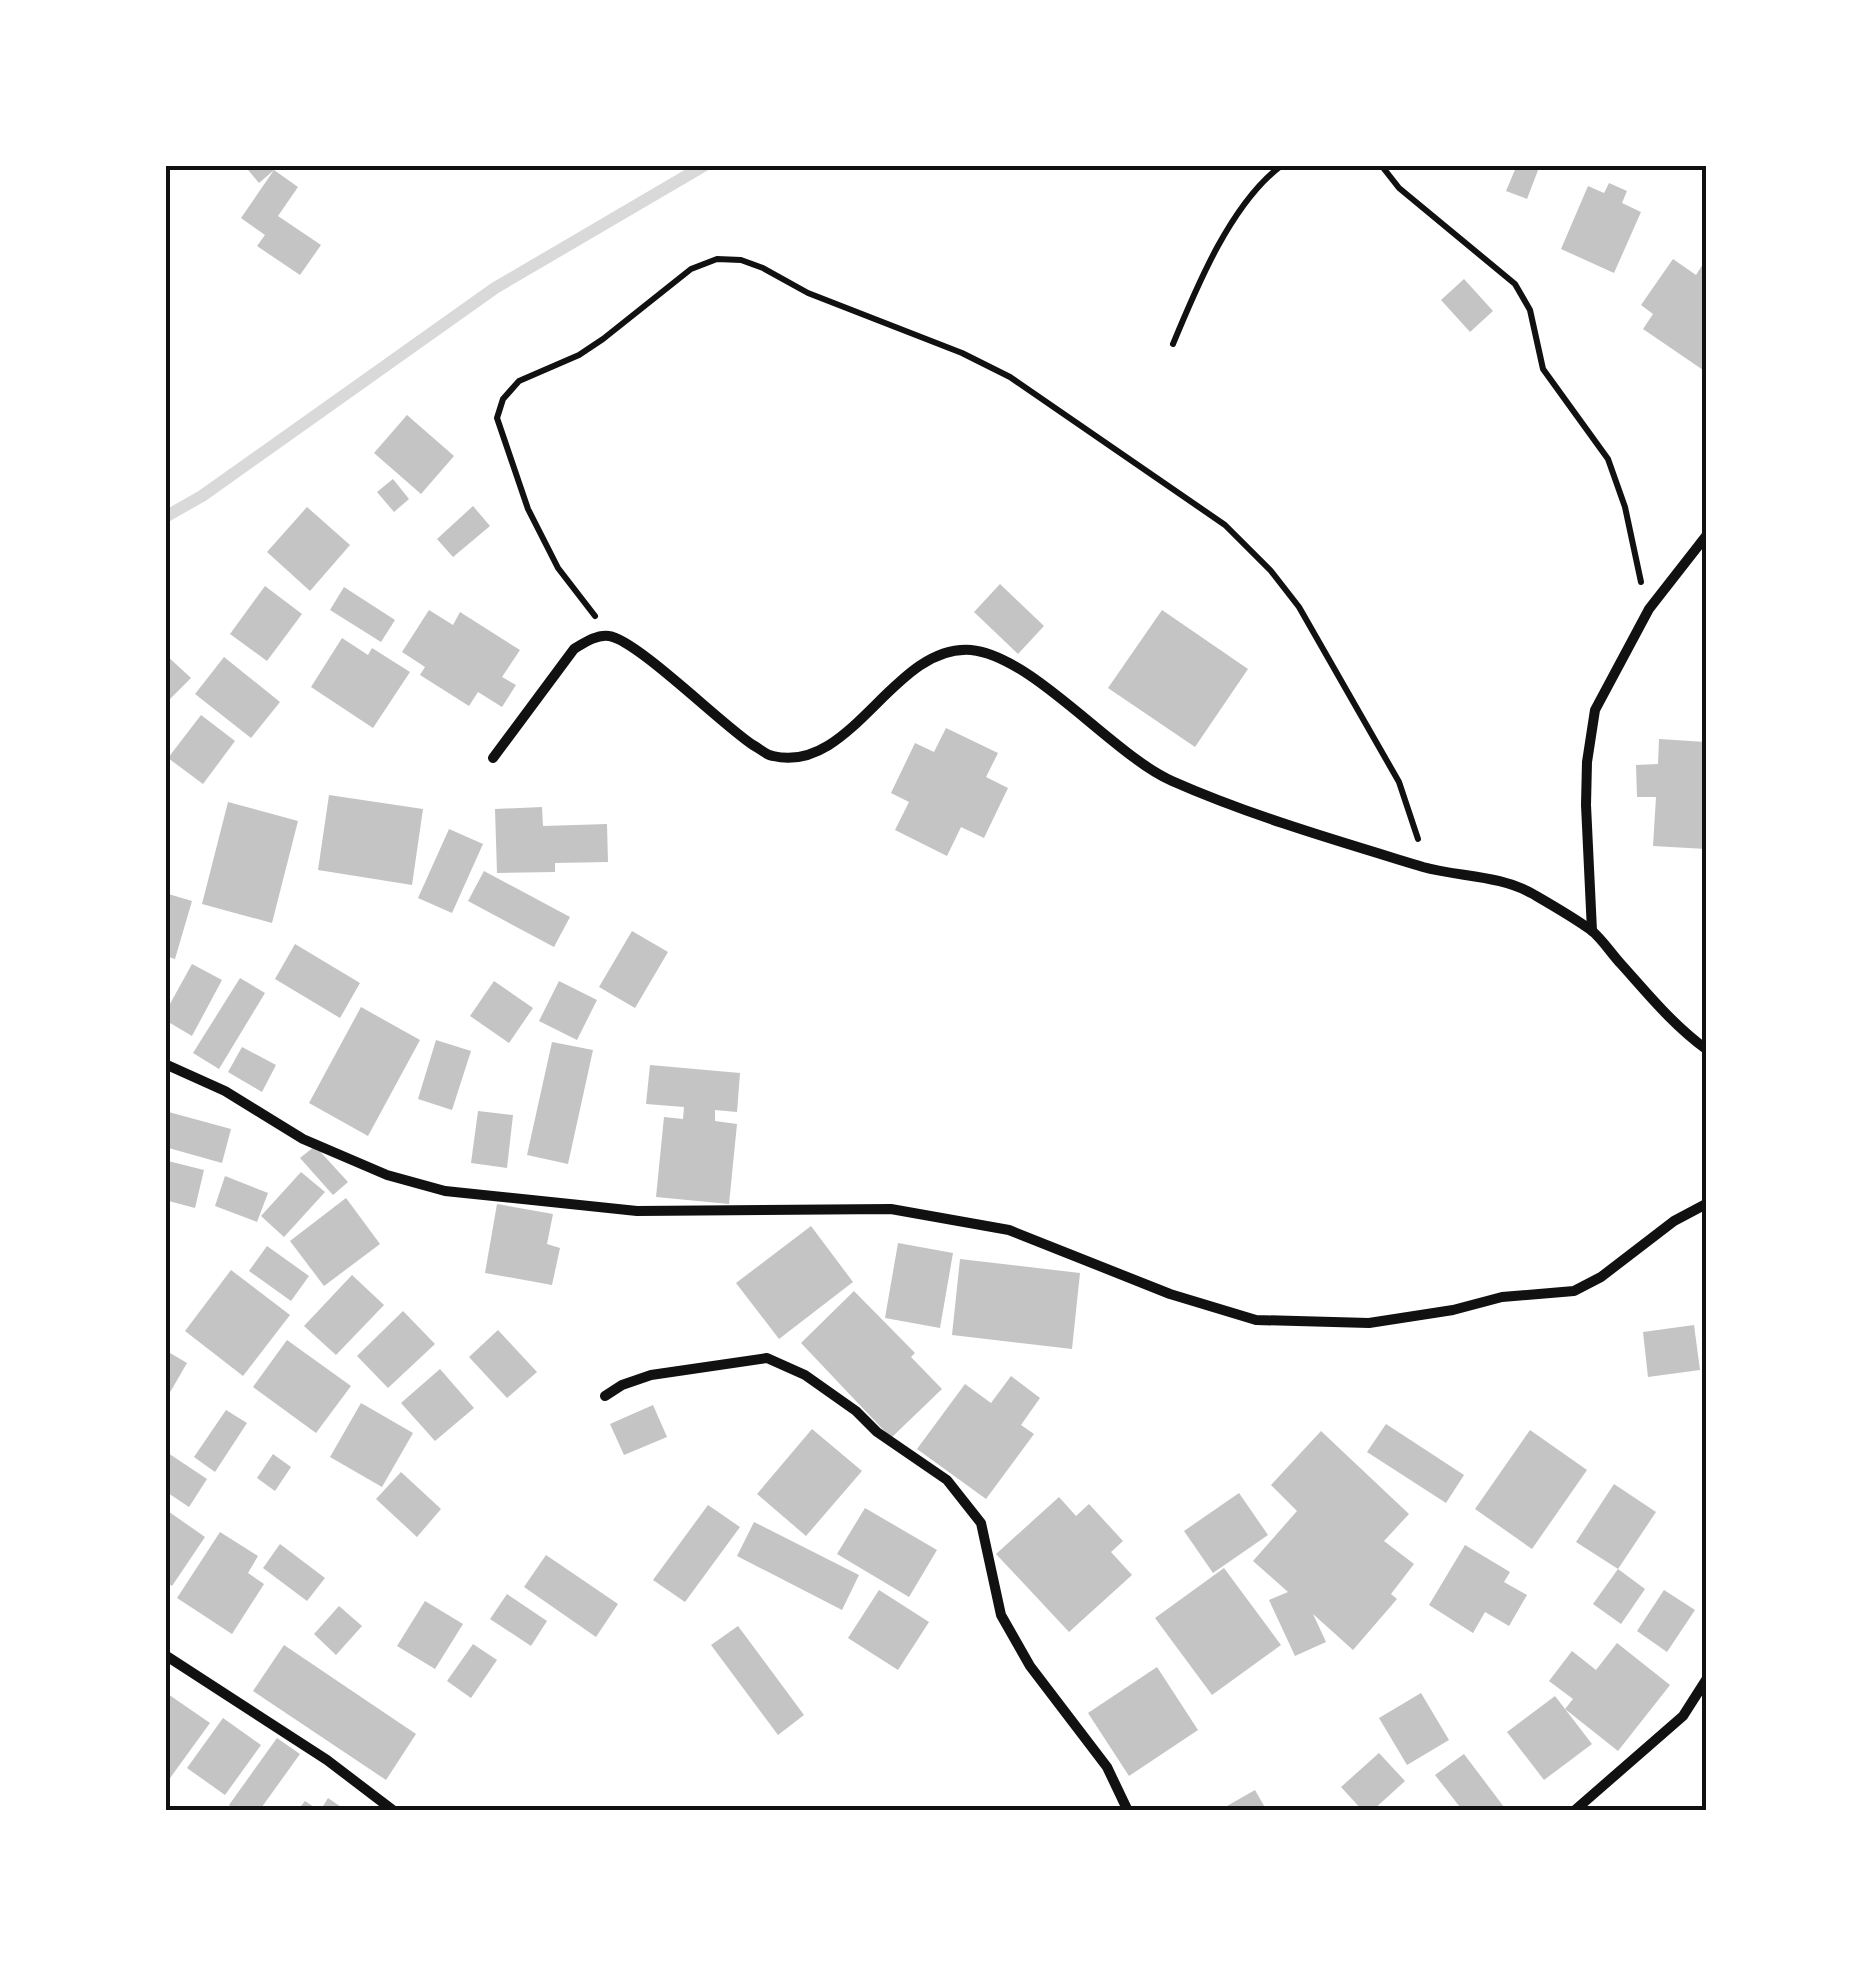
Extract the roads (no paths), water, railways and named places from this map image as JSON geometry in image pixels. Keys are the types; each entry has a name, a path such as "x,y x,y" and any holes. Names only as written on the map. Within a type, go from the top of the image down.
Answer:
{"street":[{"path":"1592,931 1586,762 1595,710 1649,609 1706,536"},
{"path":"493,758 574,649 590,639 610,636 641,653 732,731 772,756 810,755 850,728 922,662 948,651 973,650 994,656 1046,687 1169,780 1428,868 1474,875 1528,891 1592,931 1680,1030 1706,1050"},
{"path":"165,1064 224,1090 303,1139 387,1175 445,1190 638,1211 891,1209 1009,1230 1170,1294 1256,1320 1369,1323 1453,1310 1502,1297 1574,1291 1601,1276 1674,1221 1706,1204"},
{"path":"605,1396 622,1385 651,1376 767,1358 805,1376 947,1480 980,1522 1001,1615 1030,1666 1107,1768 1128,1811"},
{"path":"165,1655 327,1760 394,1811"},
{"path":"1574,1811 1683,1716 1706,1680"}],"waterway":[{"path":"165,517 202,496 495,288 705,165"}]}
